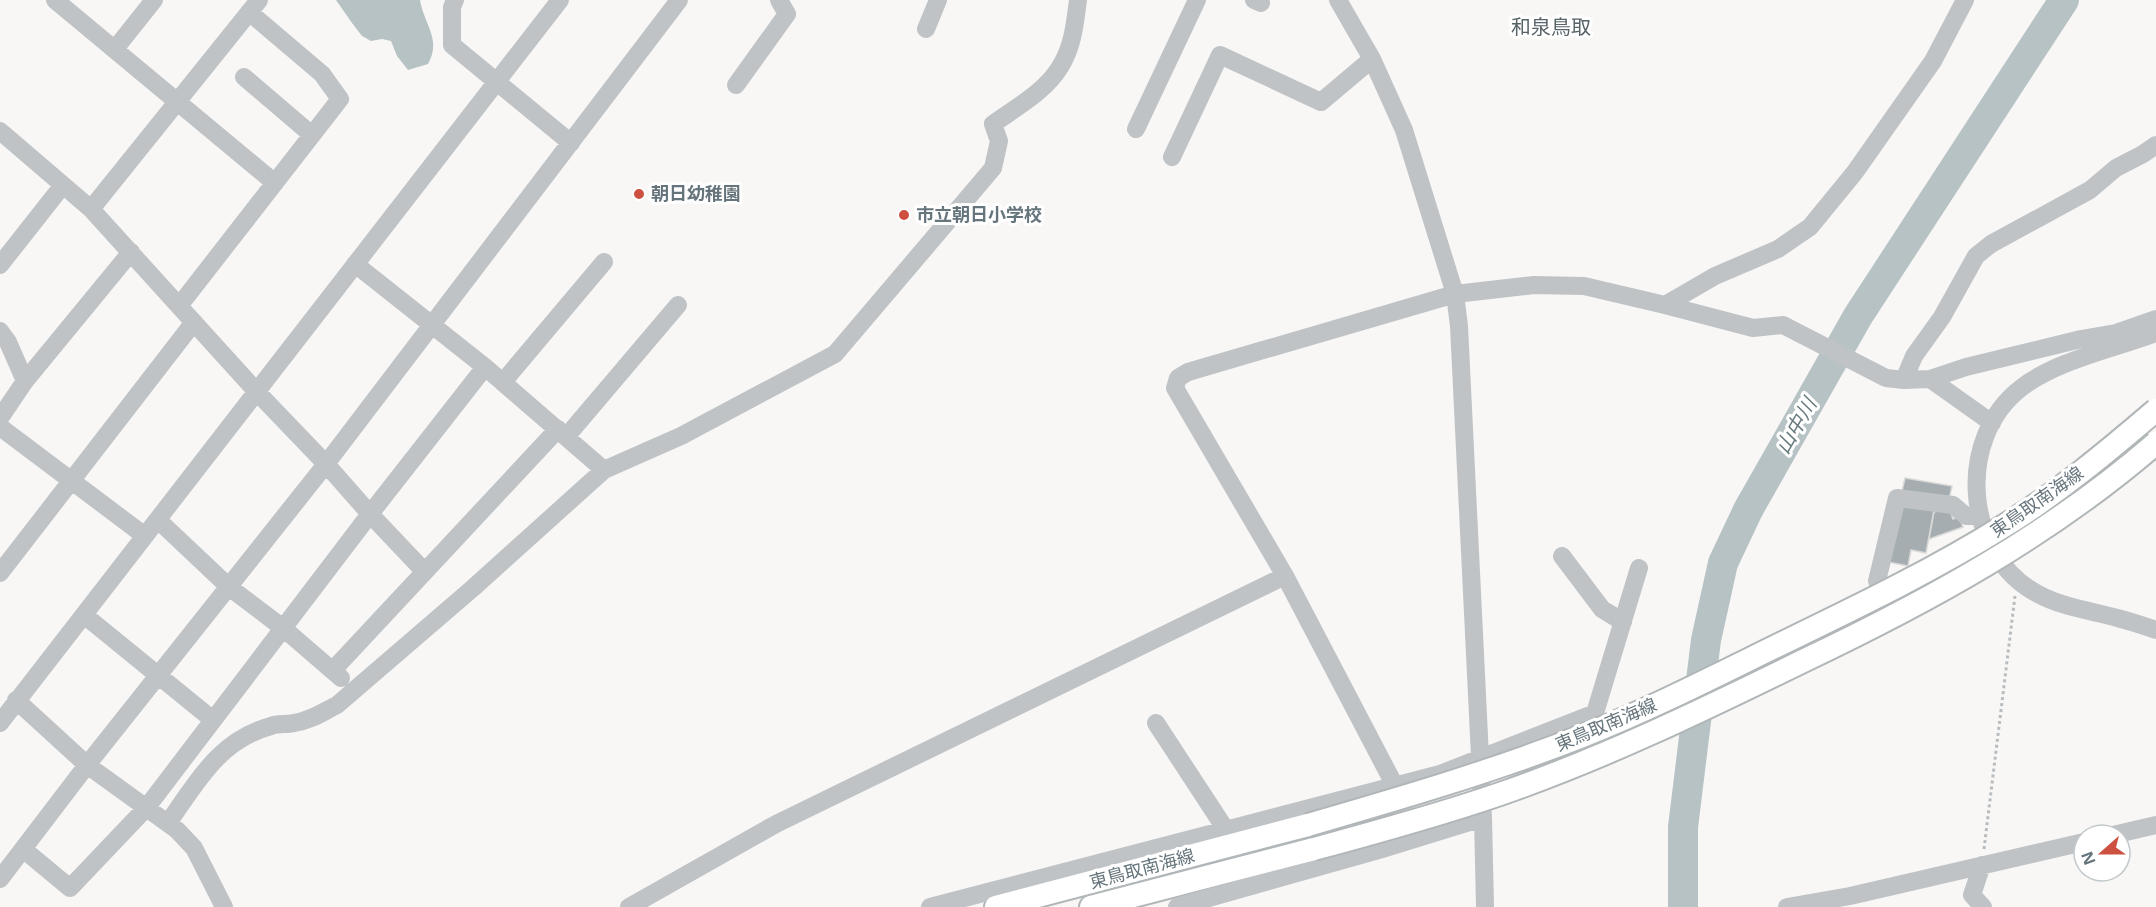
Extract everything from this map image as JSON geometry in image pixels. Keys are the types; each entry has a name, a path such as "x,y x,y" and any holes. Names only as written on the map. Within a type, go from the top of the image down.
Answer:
{"main road":[{"name":"東鳥取南海線","path":"996,907 1308,825 1492,770 1587,734 1645,709 1908,582 2007,525 2102,456 2156,410"},
{"name":"東鳥取南海線","path":"1091,907 1439,814 1502,793 1596,756 1745,689 1870,629 1976,572 2073,509 2156,443"}],"street":[{"path":"55,0 275,183"},
{"path":"115,49 154,0"},
{"path":"455,0 452,6 452,45 571,143"},
{"path":"0,723 560,0"},
{"path":"0,879 87,765 326,464 679,0"},
{"path":"736,85 787,14 779,0"},
{"path":"168,823 212,761 229,746 249,734 272,725 295,723 314,717 337,705 473,588 604,470 681,436 834,354 993,168 999,141 993,124 1042,87 1060,68 1072,39 1078,0"},
{"path":"1136,129 1197,0"},
{"path":"1338,0 1372,59 1404,130 1455,294 1460,338 1479,760 1484,818 1485,907"},
{"path":"1665,305 1715,276 1778,249 1810,227 1855,172 1933,62 1965,0"},
{"path":"91,209 254,6 322,74 340,99 179,306"},
{"path":"1172,157 1220,55 1321,102 1372,59"},
{"path":"244,77 312,135"},
{"path":"0,131 91,209 424,571"},
{"path":"1904,380 1914,356 1942,318 1971,261 1976,256 1991,244 2086,192 2116,168 2156,145"},
{"path":"0,265 63,186"},
{"path":"0,418 25,381 131,252"},
{"path":"503,382 604,262"},
{"path":"355,264 485,367 604,470"},
{"path":"1395,786 1285,576 1175,388 1178,378 1188,372 1455,294 1534,285 1584,286 1753,328 1783,325 1872,372 1886,378 1904,380 1930,379 1966,367 2116,333 2156,319"},
{"path":"333,670 424,571 562,433 678,305"},
{"path":"0,573 194,322"},
{"path":"0,332 9,342 25,381"},
{"path":"2156,333 2070,363 2028,383 2007,401 1992,423 1981,455 1977,478 1984,533 2000,562 2017,580 2038,595 2061,604 2156,630"},
{"path":"23,849 70,888 147,807 485,367"},
{"path":"1930,379 1992,423"},
{"path":"0,427 146,536"},
{"path":"1877,581 1897,498 1953,506 1966,516 1980,515"},
{"path":"158,520 229,586 283,628 353,690"},
{"path":"1562,556 1602,609 1623,622"},
{"path":"930,907 1440,774 1595,713 1639,568"},
{"path":"629,907 776,824 1285,576"},
{"path":"84,615 213,720"},
{"path":"16,700 87,765 177,830 194,849 224,907"},
{"path":"1156,723 1226,830"},
{"path":"1177,907 1484,818"},
{"path":"2132,831 2156,825"},
{"path":"1787,907 1850,896 2072,845"},
{"path":"1982,865 1972,895 1983,907"}],"path":[{"path":"1982,865 2017,580"}],"shaded area":[{"path":"336,0 420,0 433,40 432,55 428,64 408,70 397,56 391,41 382,39 371,41 362,36"}],"building":[{"path":"1905,478 1952,486 1949,500 1902,491"},
{"path":"1900,503 1934,510 1926,553 1911,550 1908,566 1888,562"},
{"path":"1950,511 1953,519 1959,517 1963,527 1929,539 1934,512"}],"waterway":[{"name":"山中川","path":"1683,907 1683,827 1706,640 1723,563 1748,510 1858,316 2064,0"}],"place":[{"name":"朝日幼稚園","path":"639,194"},
{"name":"市立朝日小学校","path":"904,215"}],"district":[{"name":"和泉鳥取","path":"1551,27"}]}
